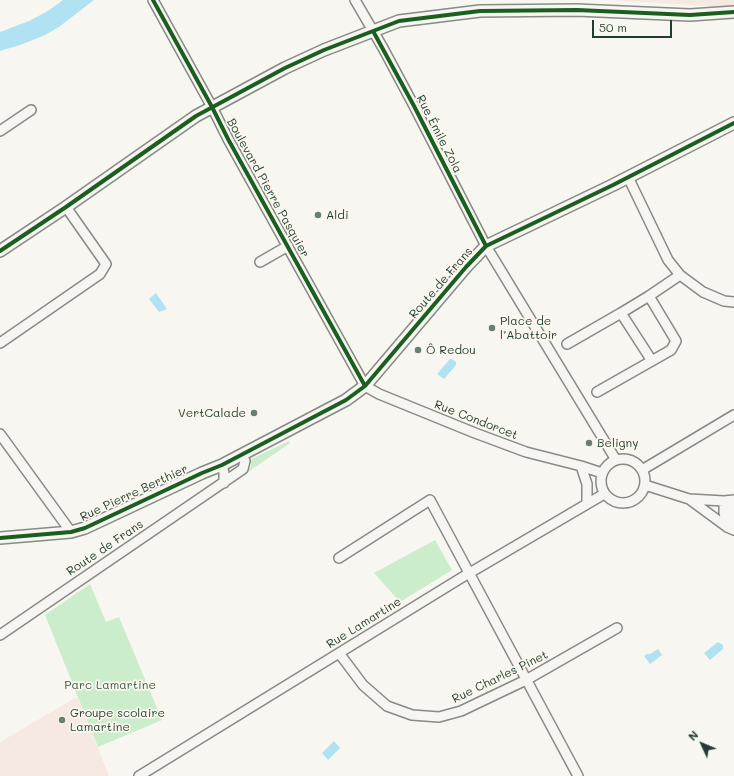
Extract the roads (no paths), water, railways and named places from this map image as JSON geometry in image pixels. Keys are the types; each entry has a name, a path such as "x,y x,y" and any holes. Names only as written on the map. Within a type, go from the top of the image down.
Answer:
{"street":[{"name":"Boulevard Pierre Pasquier","path":"153,0 212,107 228,140 365,386"},
{"name":"Rue Émile Zola","path":"355,0 414,106 486,246 616,460"},
{"path":"0,251 66,207 196,116 285,68 324,50 398,21 480,11 577,10 690,16 734,12"},
{"path":"0,131 31,110"},
{"name":"Route de Frans","path":"224,464 346,400 365,386 466,267 486,246 628,177 734,123"},
{"path":"628,177 668,260 680,275 703,292 724,301 734,302"},
{"path":"0,343 100,274 106,264 66,207"},
{"path":"260,262 288,246"},
{"path":"567,344 649,296 680,275"},
{"path":"597,392 671,350 676,341 649,296"},
{"path":"621,313 652,361"},
{"name":"Rue Condorcet","path":"365,386 379,394 475,434 526,452 581,466 602,474"},
{"path":"642,470 734,415"},
{"path":"0,434 71,532"},
{"name":"Route de Frans","path":"0,635 243,469 245,461 242,455"},
{"path":"616,460 628,460 634,462 642,470 645,485 638,498 623,504 616,503 604,494 600,480 605,468 610,463 616,460"},
{"path":"224,464 224,483"},
{"name":"Rue Pierre Berthier","path":"0,538 71,532 85,528 224,464"},
{"path":"581,466 587,484 587,504"},
{"path":"645,485 689,499 730,501 724,512 732,527"},
{"name":"Rue Lamartine","path":"139,776 470,573 604,494"},
{"path":"689,499 732,527"},
{"path":"339,558 430,500 578,776"},
{"name":"Rue Charles Pinet","path":"339,653 363,685 387,706 412,715 439,717 460,711 526,680 618,628"}],"water":[{"path":"63,0 94,0 59,27 45,35 0,51 0,32 29,21 48,11"},
{"path":"156,293 167,309 159,312 149,299"},
{"path":"450,359 456,362 456,365 444,379 437,374"},
{"path":"718,642 723,645 723,649 710,660 704,653"},
{"path":"658,649 662,655 650,664 644,656"},
{"path":"334,741 340,748 328,760 322,753"}],"place":[{"name":"Aldi","path":"318,215"},
{"name":"Place de l’Abattoir","path":"492,328"},
{"name":"Ô Redou","path":"418,350"},
{"name":"VertCalade","path":"254,413"},
{"name":"Beligny","path":"589,443"},
{"name":"Groupe scolaire Lamartine","path":"62,720"}],"park label":[{"name":"Parc Lamartine","path":"110,685"}]}
